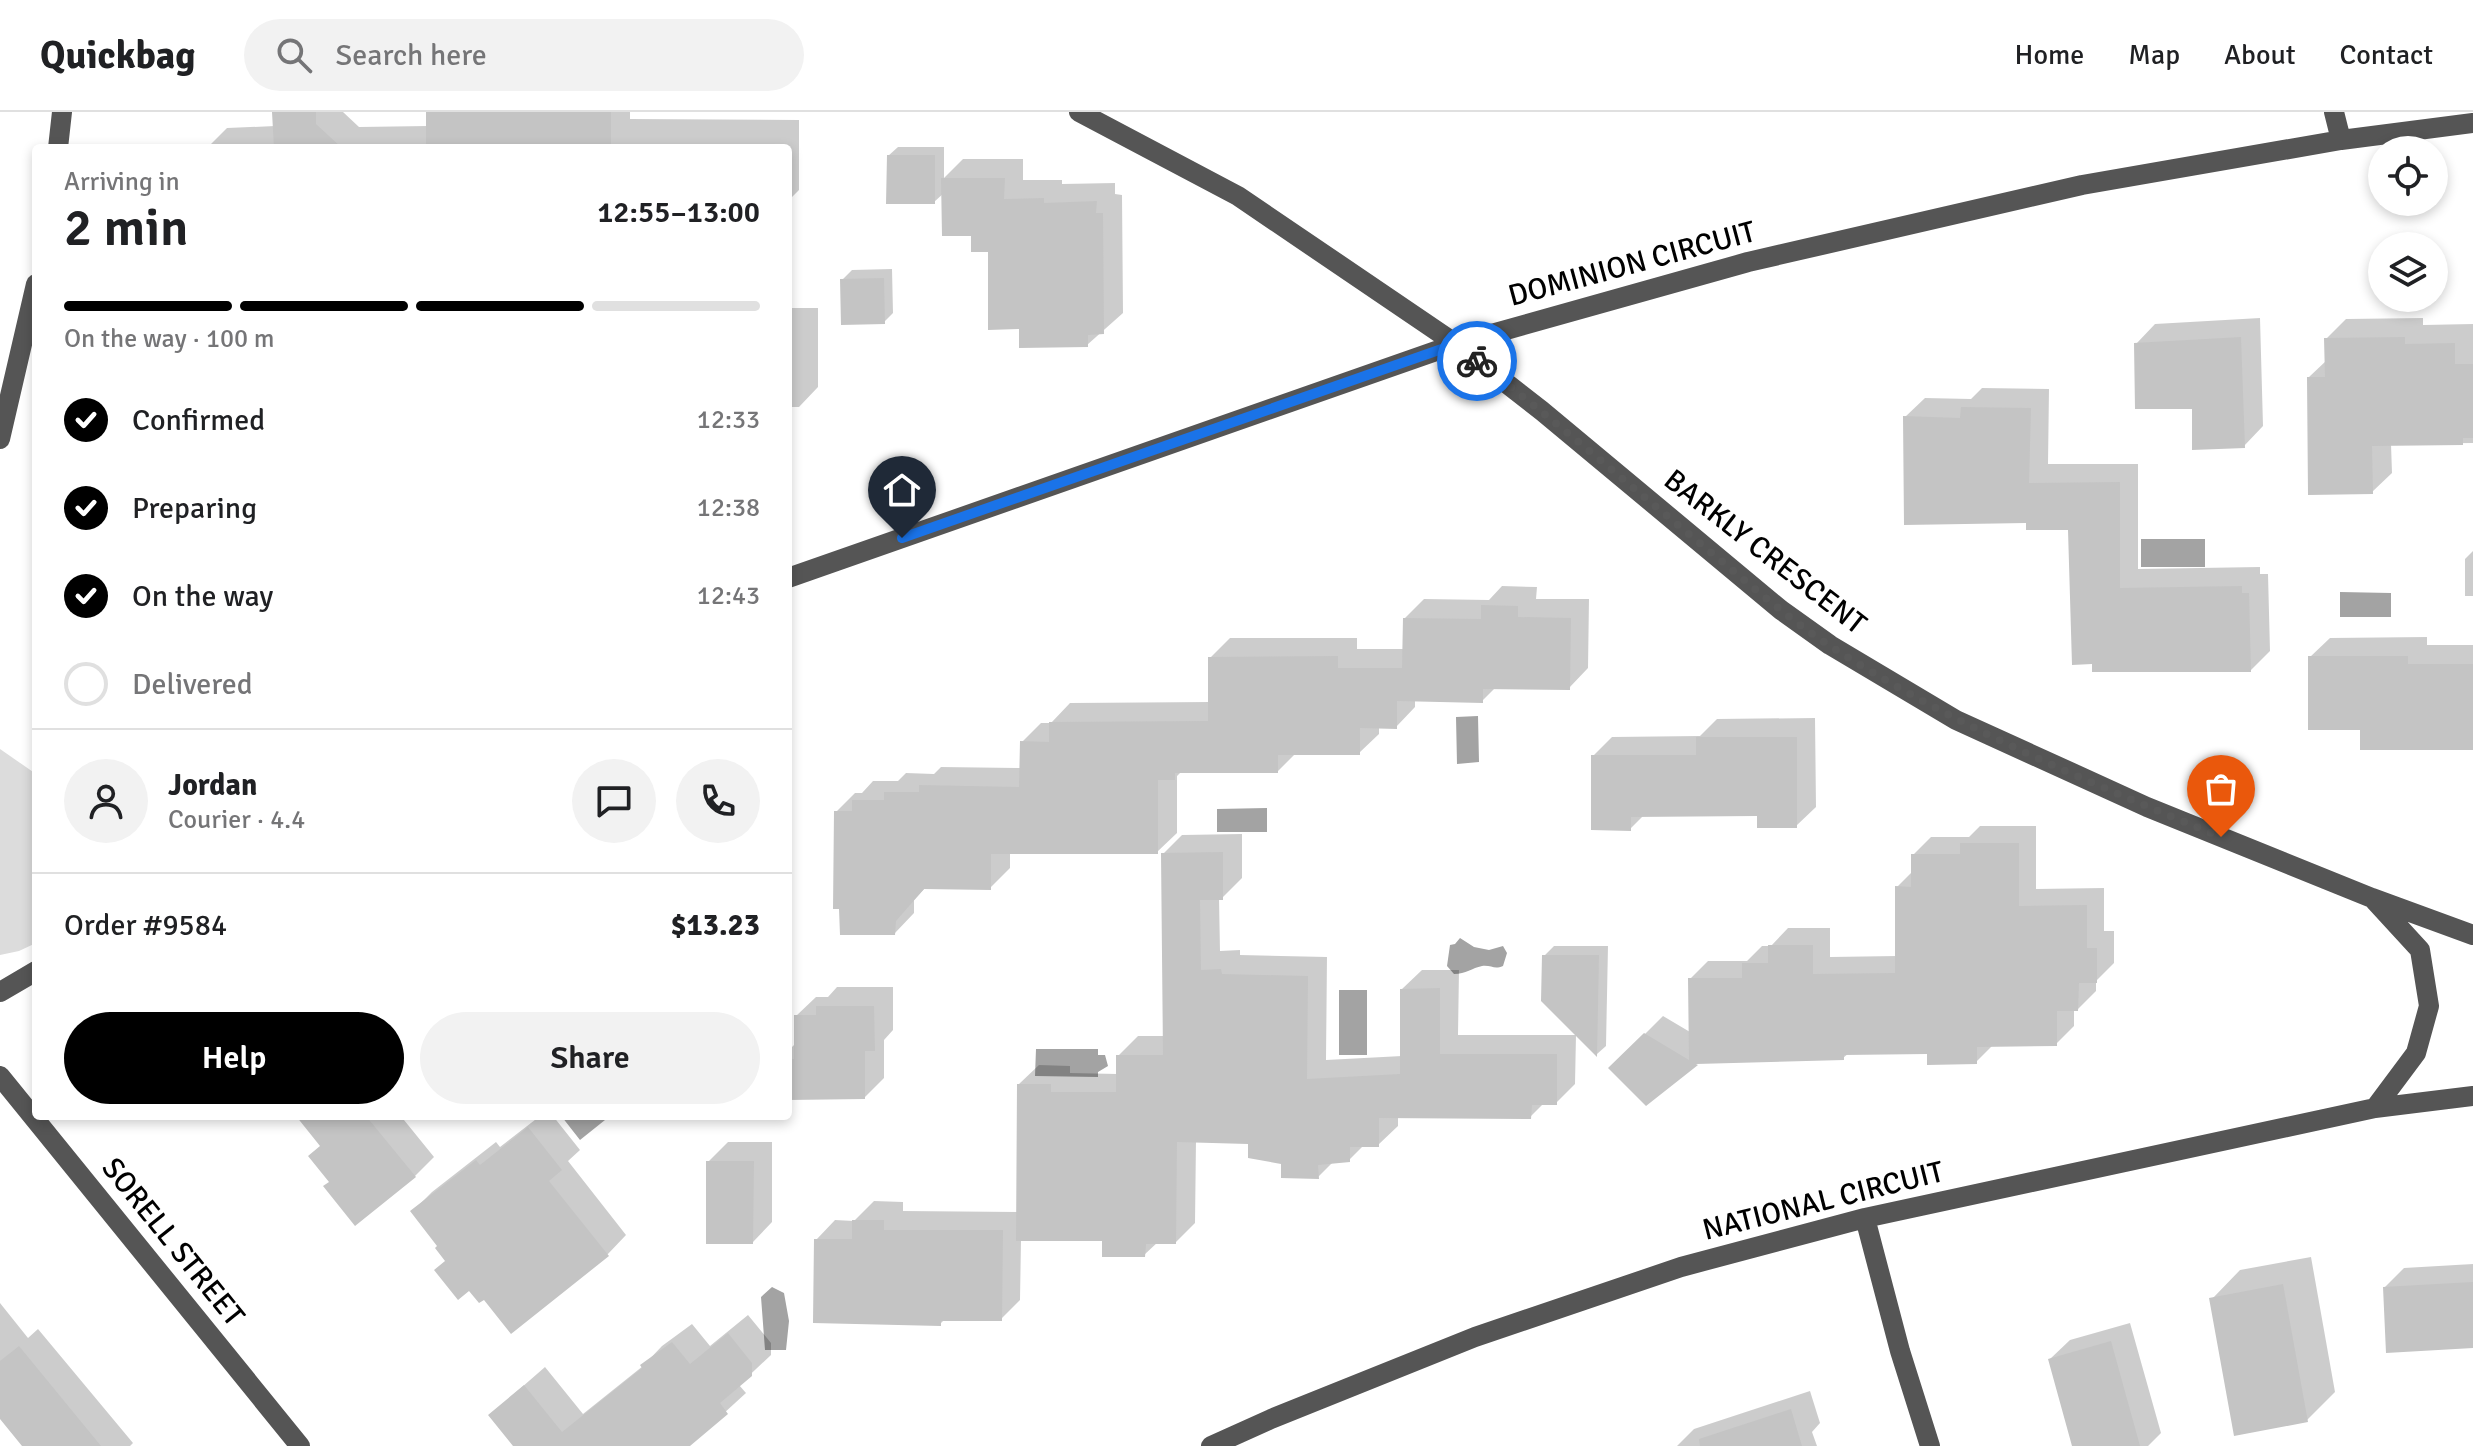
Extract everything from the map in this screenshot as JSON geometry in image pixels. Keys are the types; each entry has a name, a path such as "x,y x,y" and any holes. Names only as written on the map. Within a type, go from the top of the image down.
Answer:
{"street":[{"path":"58,144 62,112"},
{"name":"BARKLY CRESCENT","path":"1079,112 1238,196 1456,344 1542,411 1781,610 1830,645 1956,720 2147,807 2372,898 2473,935"},
{"path":"2334,112 2341,140"},
{"name":"DOMINION CIRCUIT","path":"792,577 1456,344 1763,258 2082,185 2341,140 2473,123"},
{"path":"0,439 32,301"},
{"path":"2372,898 2420,950 2429,1006 2416,1053 2375,1108"},
{"path":"0,992 32,973"},
{"name":"SORELL STREET","path":"0,1076 32,1115"},
{"name":"NATIONAL CIRCUIT","path":"1211,1446 1308,1403 1501,1328 1681,1267 1865,1218 2375,1108 2473,1096"},
{"name":"SORELL STREET","path":"36,1120 300,1446"},
{"path":"1865,1218 1900,1351 1930,1446"}],"shaded area":[{"path":"2141,539 2205,539 2205,567 2141,567"},
{"path":"2340,592 2391,593 2391,617 2340,617"},
{"path":"1478,716 1479,762 1457,764 1456,717"},
{"path":"0,749 32,771 32,945 0,955"},
{"path":"1267,808 1267,832 1217,832 1217,809"},
{"path":"1460,938 1474,947 1489,950 1503,946 1507,953 1503,966 1482,966 1454,974 1447,966 1450,945"},
{"path":"1339,990 1367,990 1367,1055 1339,1055"},
{"path":"1036,1049 1098,1049 1098,1055 1105,1055 1108,1066 1098,1072 1098,1077 1035,1076"},
{"path":"564,1120 605,1120 580,1140"},
{"path":"772,1287 784,1293 789,1321 786,1350 765,1350 761,1297"}],"building":[{"path":"272,112 316,112 316,124 338,144 274,144"},
{"path":"426,112 611,112 611,144 426,144"},
{"path":"887,155 935,155 935,204 886,204"},
{"path":"941,178 1005,178 1004,199 1044,198 1044,203 1097,201 1096,213 1103,213 1104,334 1088,335 1088,347 1019,348 1019,329 988,330 988,252 971,252 971,236 942,236"},
{"path":"884,278 885,324 841,325 840,279"},
{"path":"2241,337 2245,448 2192,450 2192,409 2135,409 2134,343"},
{"path":"2405,337 2405,344 2455,343 2455,364 2473,364 2473,438 2463,438 2463,445 2372,446 2373,494 2308,495 2307,377 2325,377 2324,338"},
{"path":"1961,407 2031,408 2029,483 2120,482 2120,588 2242,586 2242,593 2249,593 2251,672 2092,672 2092,664 2072,665 2068,530 2026,530 2026,523 1904,525 1903,416 1960,418"},
{"path":"1481,605 1518,606 1518,617 1571,618 1570,690 1483,689 1483,703 1397,701 1397,729 1360,728 1360,755 1278,755 1278,773 1175,773 1175,780 1158,780 1158,854 991,854 991,890 924,889 896,921 895,935 840,935 839,909 833,909 834,811 852,811 852,800 884,800 884,792 919,792 919,785 1019,787 1020,741 1049,742 1049,722 1208,721 1208,657 1338,656 1338,668 1402,668 1403,618 1481,619"},
{"path":"2308,656 2408,656 2408,664 2473,664 2473,750 2360,750 2360,730 2308,730"},
{"path":"1696,737 1797,737 1797,828 1757,828 1757,816 1631,817 1631,831 1591,830 1591,755 1696,755"},
{"path":"1960,843 2019,843 2019,906 2087,905 2087,948 2097,948 2097,983 2079,983 2078,1011 2057,1011 2057,1046 1977,1047 1977,1064 1927,1065 1927,1054 1844,1055 1844,1060 1696,1064 1646,1106 1608,1068 1644,1033 1689,1060 1688,978 1742,978 1742,963 1768,963 1768,945 1813,945 1813,974 1895,973 1895,886 1911,887 1911,854 1960,854"},
{"path":"1223,852 1223,900 1200,900 1201,970 1221,969 1222,974 1308,976 1307,1079 1400,1074 1400,989 1440,988 1440,1054 1557,1054 1557,1105 1532,1105 1531,1119 1379,1118 1379,1147 1350,1147 1350,1162 1318,1165 1319,1179 1281,1178 1281,1164 1248,1158 1248,1144 1177,1142 1176,1244 1146,1244 1145,1257 1102,1257 1102,1241 1016,1241 1017,1084 1051,1084 1051,1092 1116,1092 1116,1055 1163,1055 1161,853"},
{"path":"1542,955 1599,955 1597,1057 1541,1001"},
{"path":"816,1006 874,1006 875,1051 865,1051 865,1099 792,1100 794,1015 816,1015"},
{"path":"299,1120 369,1120 416,1177 355,1226 323,1186 329,1182 308,1156 320,1146"},
{"path":"528,1127 562,1170 549,1181 609,1256 511,1334 484,1300 479,1303 469,1291 458,1300 434,1270 445,1261 435,1248 437,1246 410,1211 476,1160 480,1165"},
{"path":"706,1161 754,1161 753,1244 706,1244"},
{"path":"852,1220 884,1220 884,1230 1003,1230 1002,1321 941,1321 941,1326 813,1323 814,1239 852,1239"},
{"path":"2473,1282 2473,1348 2386,1353 2383,1287"},
{"path":"2283,1284 2308,1422 2234,1436 2209,1298"},
{"path":"728,1333 752,1363 752,1376 720,1403 728,1414 690,1446 513,1446 488,1415 524,1385 562,1432 642,1368 640,1365 672,1342 690,1364"},
{"path":"2111,1341 2140,1446 2072,1446 2048,1359"},
{"path":"19,1346 101,1446 22,1446 0,1419 0,1361"},
{"path":"1791,1409 1802,1446 1700,1446 1699,1439"}],"way so far":[{"path":"1477,361 1542,411 1781,610 1830,645 1956,720 2147,807 2221,837"}],"route":[{"path":"902,538 1456,344 1477,361"}]}
